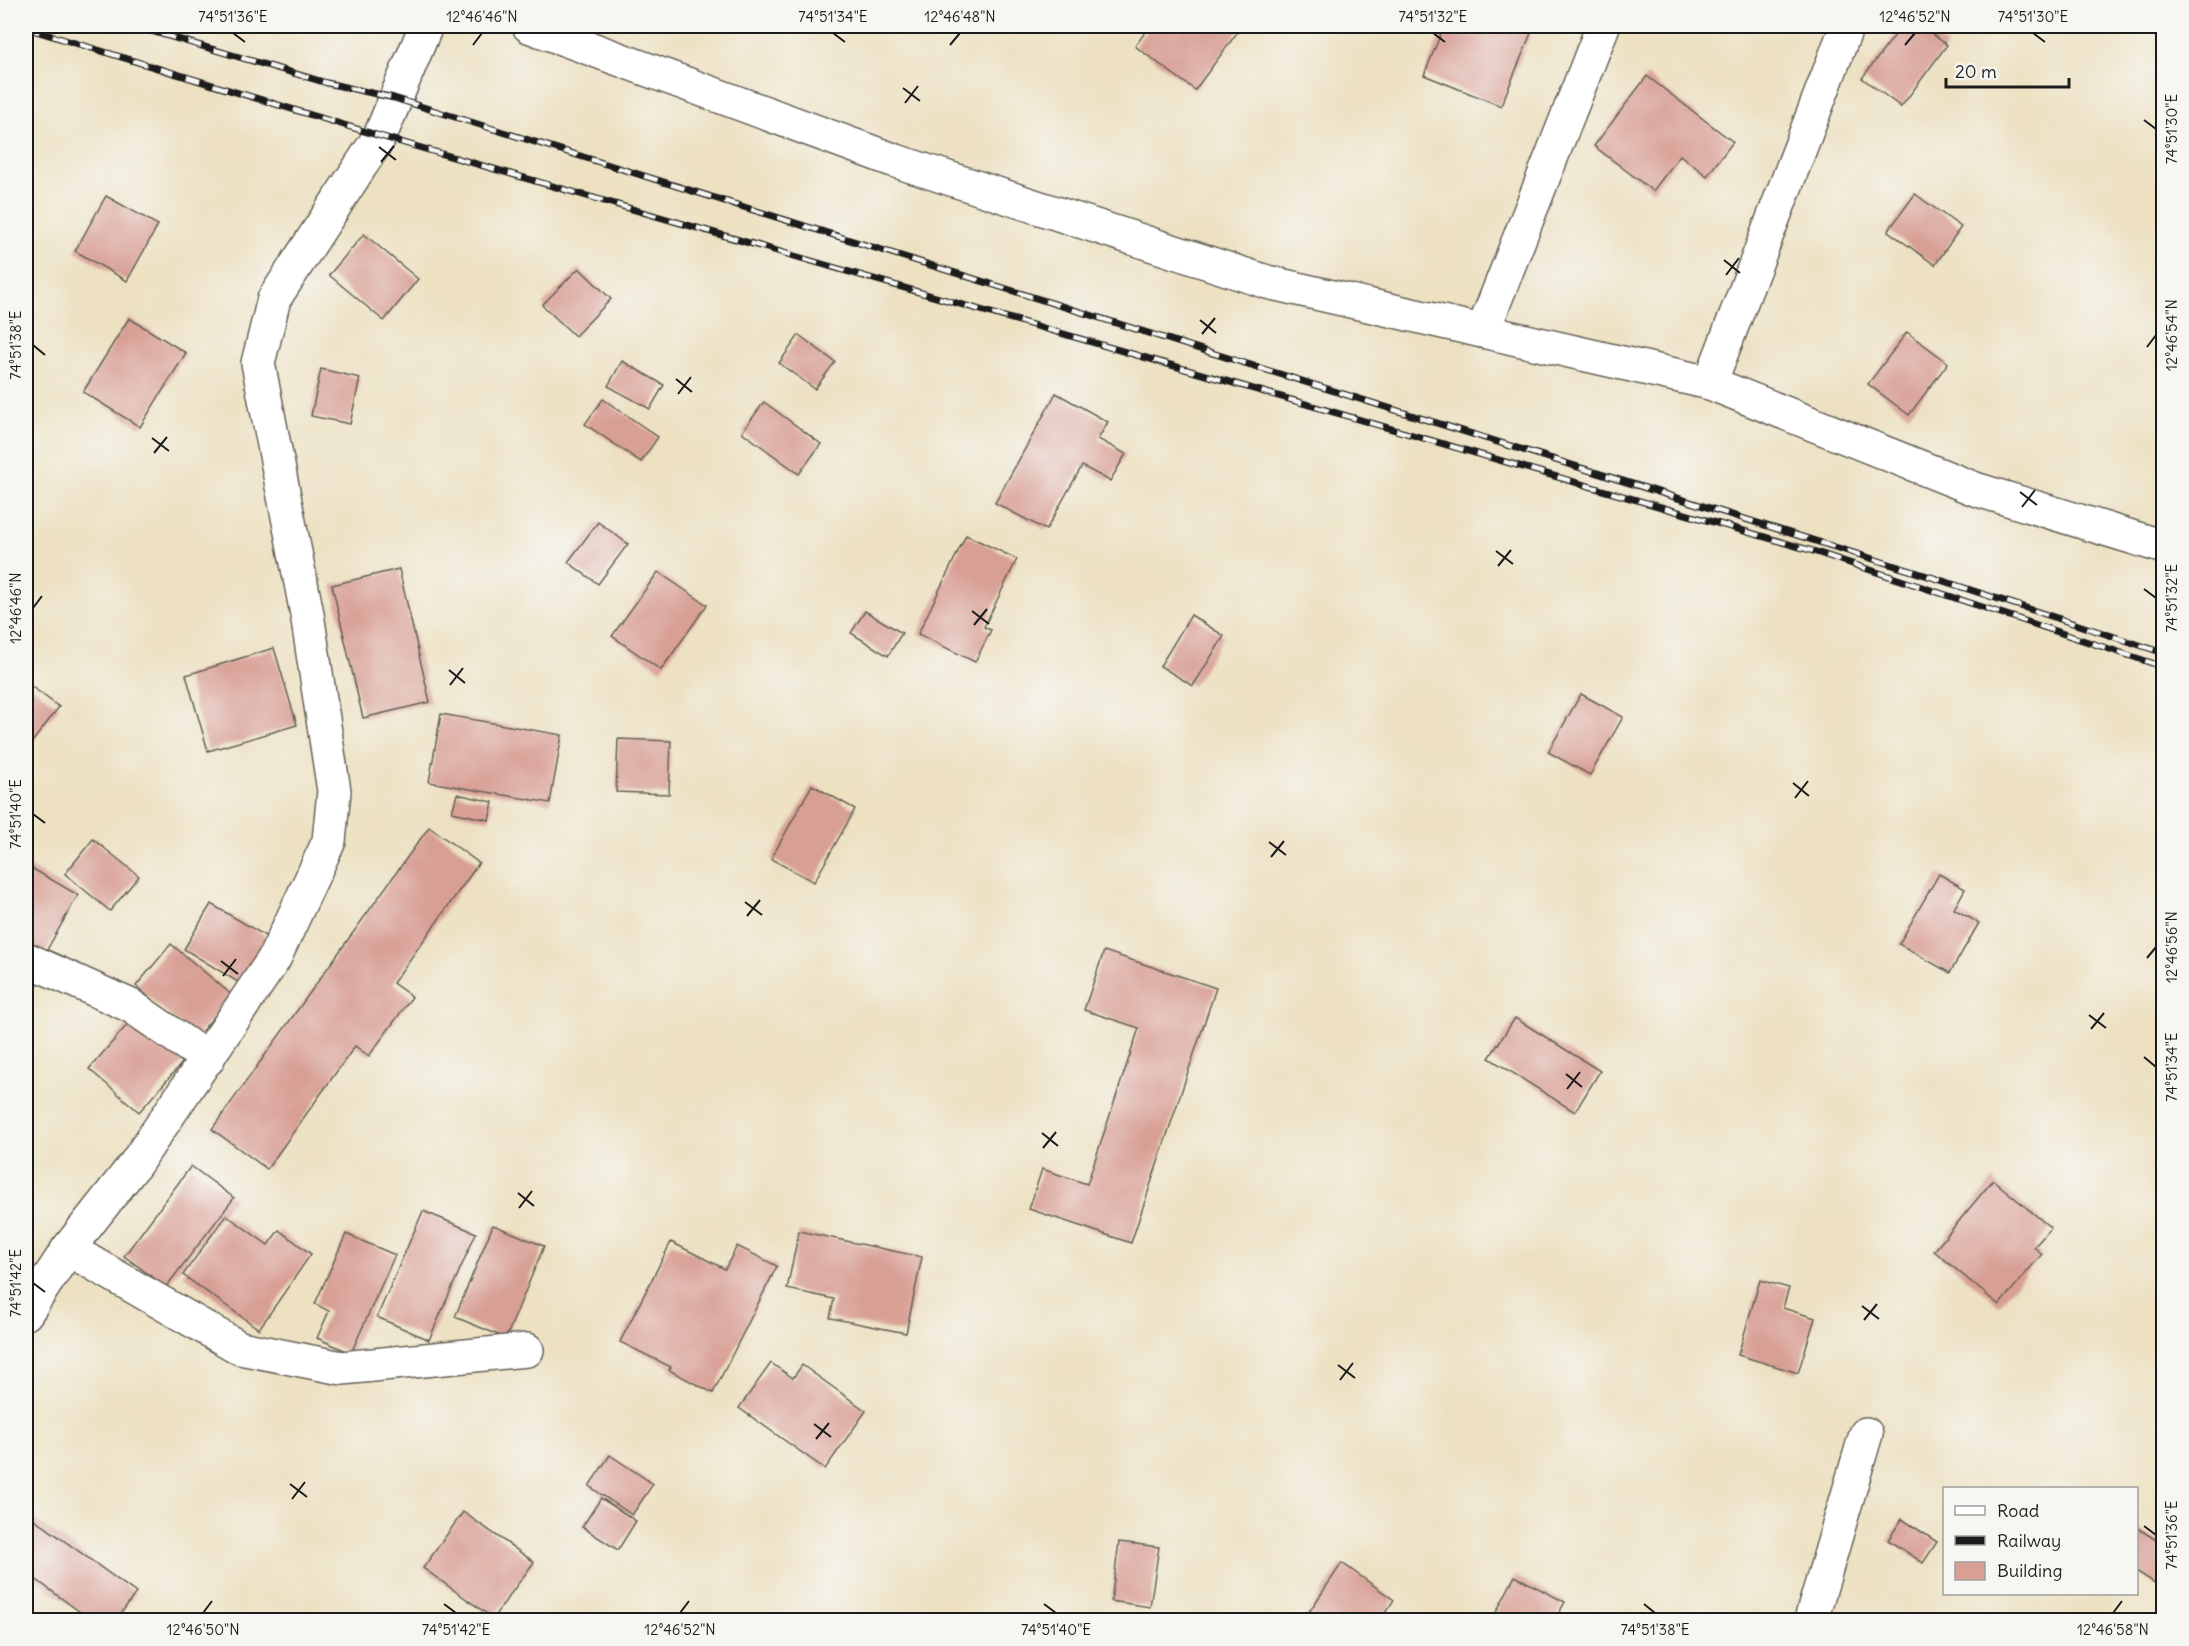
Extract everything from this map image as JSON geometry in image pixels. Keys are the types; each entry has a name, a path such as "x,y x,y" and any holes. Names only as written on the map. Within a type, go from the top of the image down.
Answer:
{"street":[{"path":"26,1313 68,1250 136,1163 274,959 329,841 334,791 307,614 258,363 274,299 380,136 426,26"},
{"path":"529,26 893,160 1256,279 1710,383 1975,489 2163,547"},
{"path":"1483,331 1603,26"},
{"path":"1710,383 1846,26"},
{"path":"26,959 131,1006 208,1059"},
{"path":"68,1250 240,1348 342,1368 526,1350"},
{"path":"1811,1620 1866,1434"}],"building":[{"path":"889,26 910,26 906,34"},
{"path":"1150,26 1242,26 1195,90 1135,46"},
{"path":"1444,26 1534,26 1501,106 1424,75"},
{"path":"1902,26 1921,26 1947,45 1901,107 1862,78"},
{"path":"1647,76 1733,142 1707,176 1680,155 1653,191 1594,146"},
{"path":"1915,194 1961,227 1935,265 1888,231"},
{"path":"106,196 158,225 127,281 75,251"},
{"path":"364,234 418,279 384,321 329,275"},
{"path":"579,268 611,299 575,336 542,305"},
{"path":"129,318 186,353 140,427 83,392"},
{"path":"1907,332 1948,363 1909,415 1868,384"},
{"path":"799,335 835,362 815,389 779,363"},
{"path":"622,361 664,385 650,409 608,386"},
{"path":"321,369 360,378 350,424 311,416"},
{"path":"1056,393 1108,422 1098,439 1126,454 1110,481 1082,466 1046,530 995,503"},
{"path":"603,399 658,437 641,462 585,424"},
{"path":"764,402 821,444 799,474 742,432"},
{"path":"598,522 628,544 598,584 568,562"},
{"path":"966,535 1017,559 984,627 991,630 975,662 918,634"},
{"path":"399,569 430,702 363,718 332,585"},
{"path":"658,572 707,605 661,670 612,636"},
{"path":"865,611 902,633 888,656 851,633"},
{"path":"1191,615 1224,636 1193,686 1160,666"},
{"path":"274,648 297,725 208,751 186,675"},
{"path":"27,683 59,707 26,750 26,685"},
{"path":"1581,694 1623,717 1590,775 1548,752"},
{"path":"441,714 562,735 550,803 429,782"},
{"path":"618,739 671,741 669,794 616,792"},
{"path":"812,785 855,809 814,882 771,859"},
{"path":"457,794 493,802 489,820 452,812"},
{"path":"429,827 479,863 393,983 412,997 369,1056 355,1046 267,1169 212,1129"},
{"path":"93,839 139,876 110,911 65,874"},
{"path":"26,865 78,895 44,955 26,945"},
{"path":"1939,874 1965,889 1954,909 1979,923 1950,973 1899,944"},
{"path":"211,904 269,938 241,984 184,949"},
{"path":"171,944 232,995 196,1038 136,986"},
{"path":"1104,951 1216,988 1131,1243 1029,1209 1042,1169 1087,1184 1139,1028 1084,1010"},
{"path":"133,1018 183,1062 139,1112 89,1069"},
{"path":"1515,1018 1600,1071 1575,1112 1489,1058"},
{"path":"191,1166 234,1198 166,1287 124,1256"},
{"path":"1993,1180 2051,1228 2034,1247 2042,1254 1999,1305 1934,1251"},
{"path":"423,1211 476,1233 429,1340 377,1317"},
{"path":"226,1215 268,1245 279,1230 311,1254 259,1329 183,1275"},
{"path":"493,1225 544,1246 506,1338 455,1317"},
{"path":"799,1231 922,1257 906,1333 830,1318 834,1299 787,1289"},
{"path":"346,1234 395,1255 351,1353 317,1338 329,1311 315,1304"},
{"path":"671,1242 725,1269 737,1246 777,1266 713,1393 669,1370 671,1367 620,1342"},
{"path":"1760,1280 1789,1288 1783,1308 1815,1318 1798,1373 1738,1355"},
{"path":"771,1363 793,1378 802,1365 866,1411 825,1469 739,1408"},
{"path":"610,1455 653,1484 632,1515 589,1486"},
{"path":"601,1498 636,1521 618,1550 582,1527"},
{"path":"463,1512 534,1562 493,1618 423,1568"},
{"path":"26,1513 136,1593 116,1620 91,1620 26,1572"},
{"path":"1902,1519 1937,1542 1923,1563 1888,1540"},
{"path":"2138,1528 2164,1545 2164,1589 2138,1572"},
{"path":"1119,1542 1159,1547 1150,1607 1111,1601"},
{"path":"1342,1563 1394,1600 1380,1620 1309,1620 1305,1618"},
{"path":"1515,1576 1565,1602 1555,1620 1492,1620"}],"railway":[{"path":"134,26 327,83 394,98 1931,577 2164,653"},
{"path":"26,28 380,136 1813,551 2164,667"}]}
